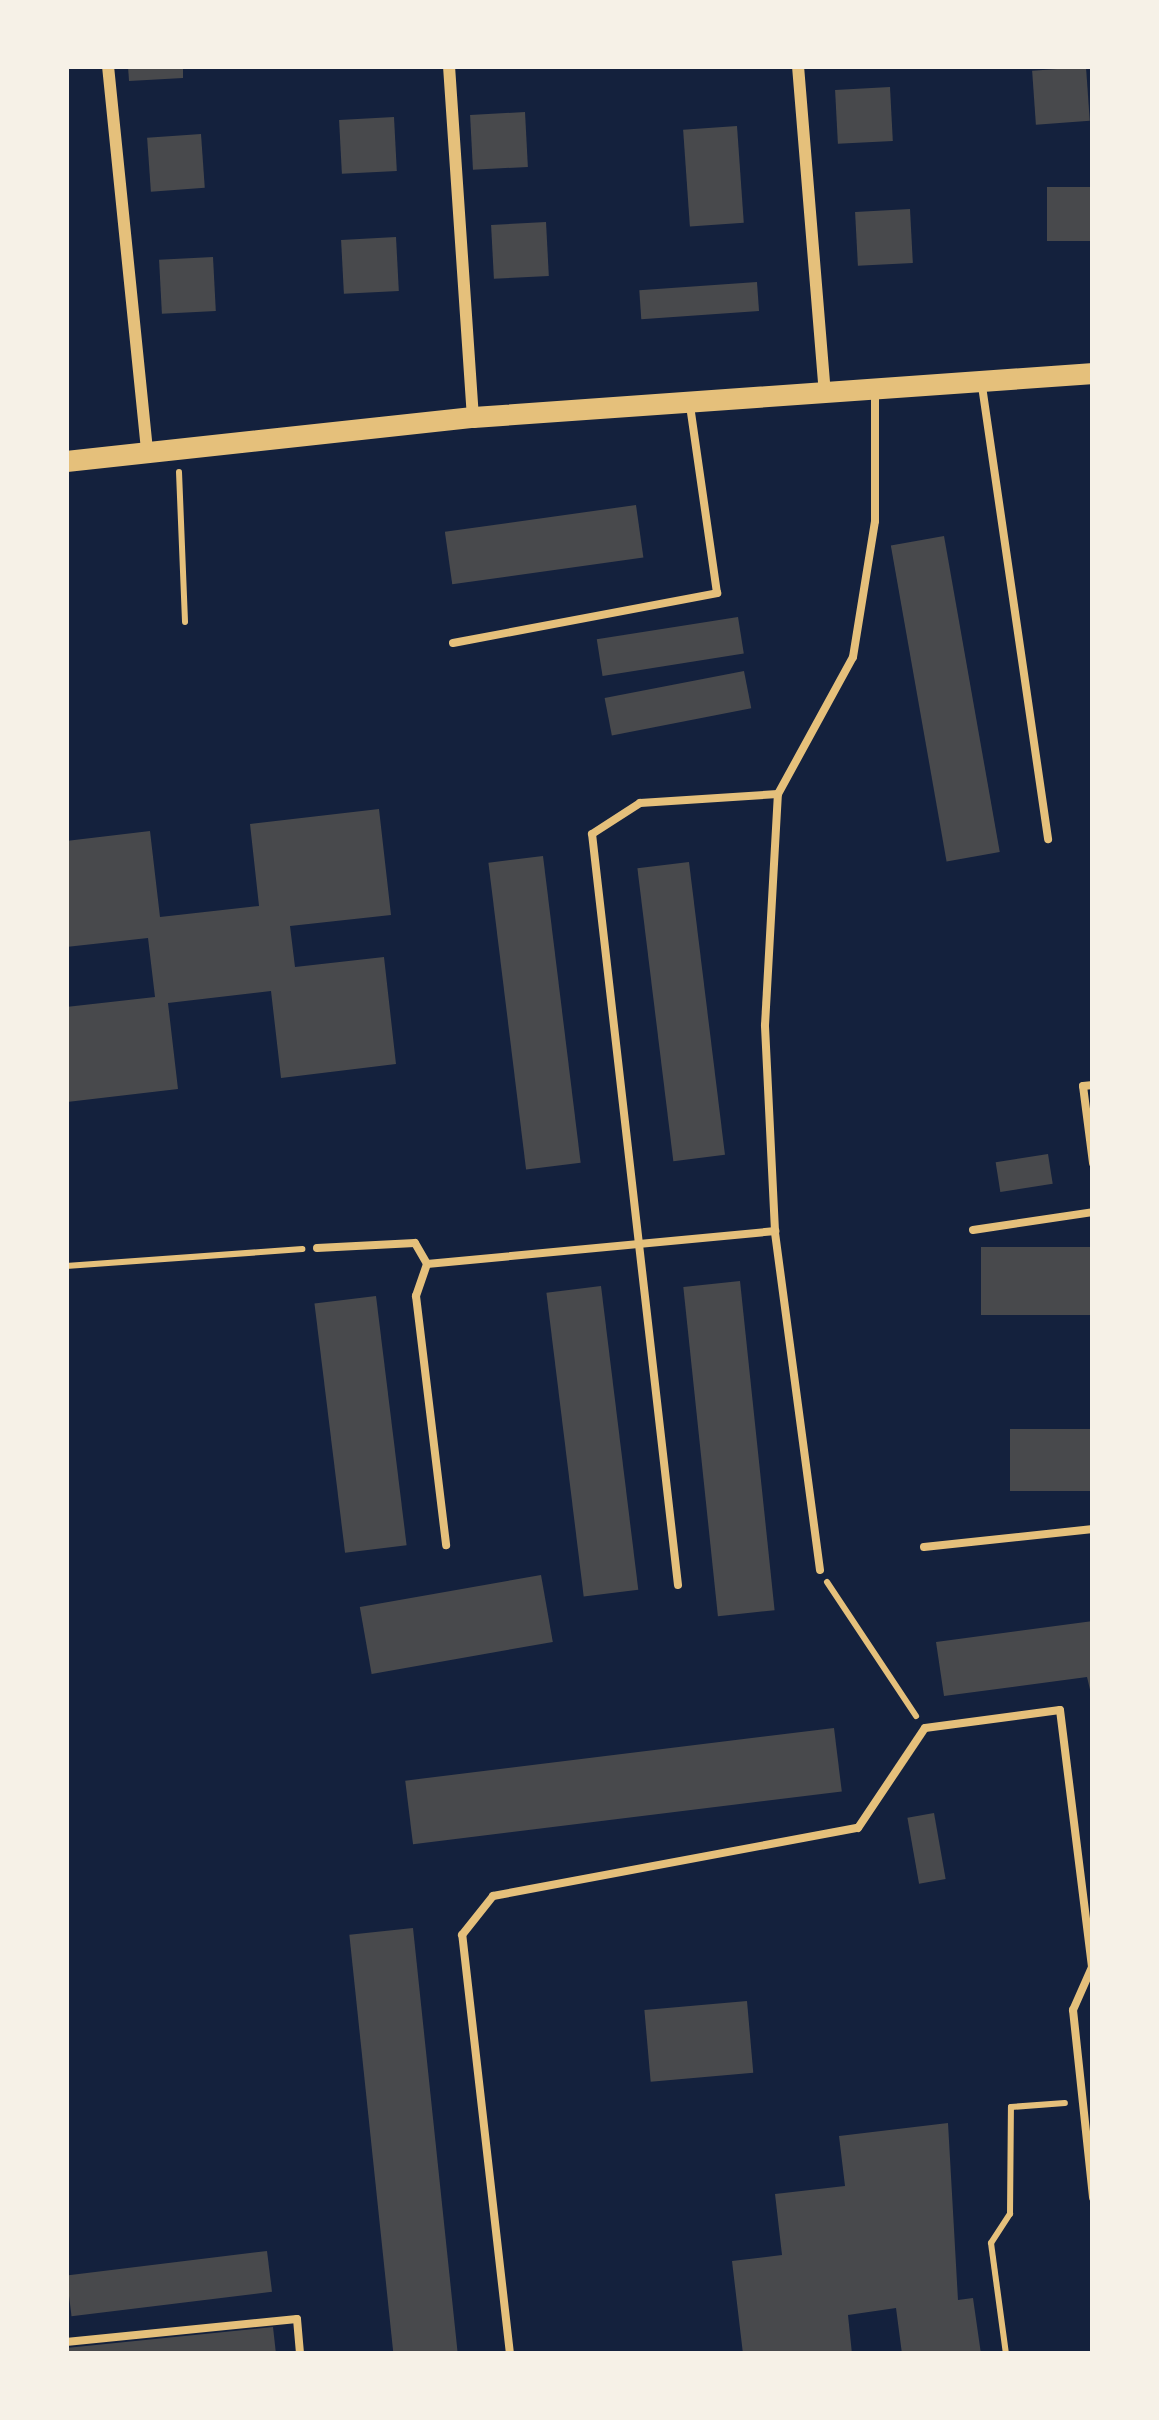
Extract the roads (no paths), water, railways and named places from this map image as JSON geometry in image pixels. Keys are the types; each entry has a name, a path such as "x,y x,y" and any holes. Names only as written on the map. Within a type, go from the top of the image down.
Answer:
{"street":[{"path":"108,66 147,454"},
{"path":"449,66 473,418"},
{"path":"798,66 825,392"},
{"path":"66,461 473,418 1093,374"}],"lane":[{"path":"981,379 1048,839"},
{"path":"820,1570 775,1231 765,1025 778,794 854,657 875,521 875,387"},
{"path":"453,644 717,592 690,403"},
{"path":"678,1585 592,834 640,803 778,794"},
{"path":"1093,1085 1083,1086 1093,1163"},
{"path":"973,1230 1093,1211"},
{"path":"428,1264 642,1248 775,1231"},
{"path":"317,1248 415,1243 428,1264"},
{"path":"428,1264 416,1296 446,1544"},
{"path":"924,1547 1093,1529"},
{"path":"510,2354 462,1934 494,1896 859,1828 925,1728 1060,1710 1092,1967 1073,2009 1088,2103 1093,2198"},
{"path":"66,2342 297,2319 301,2354"}]}
